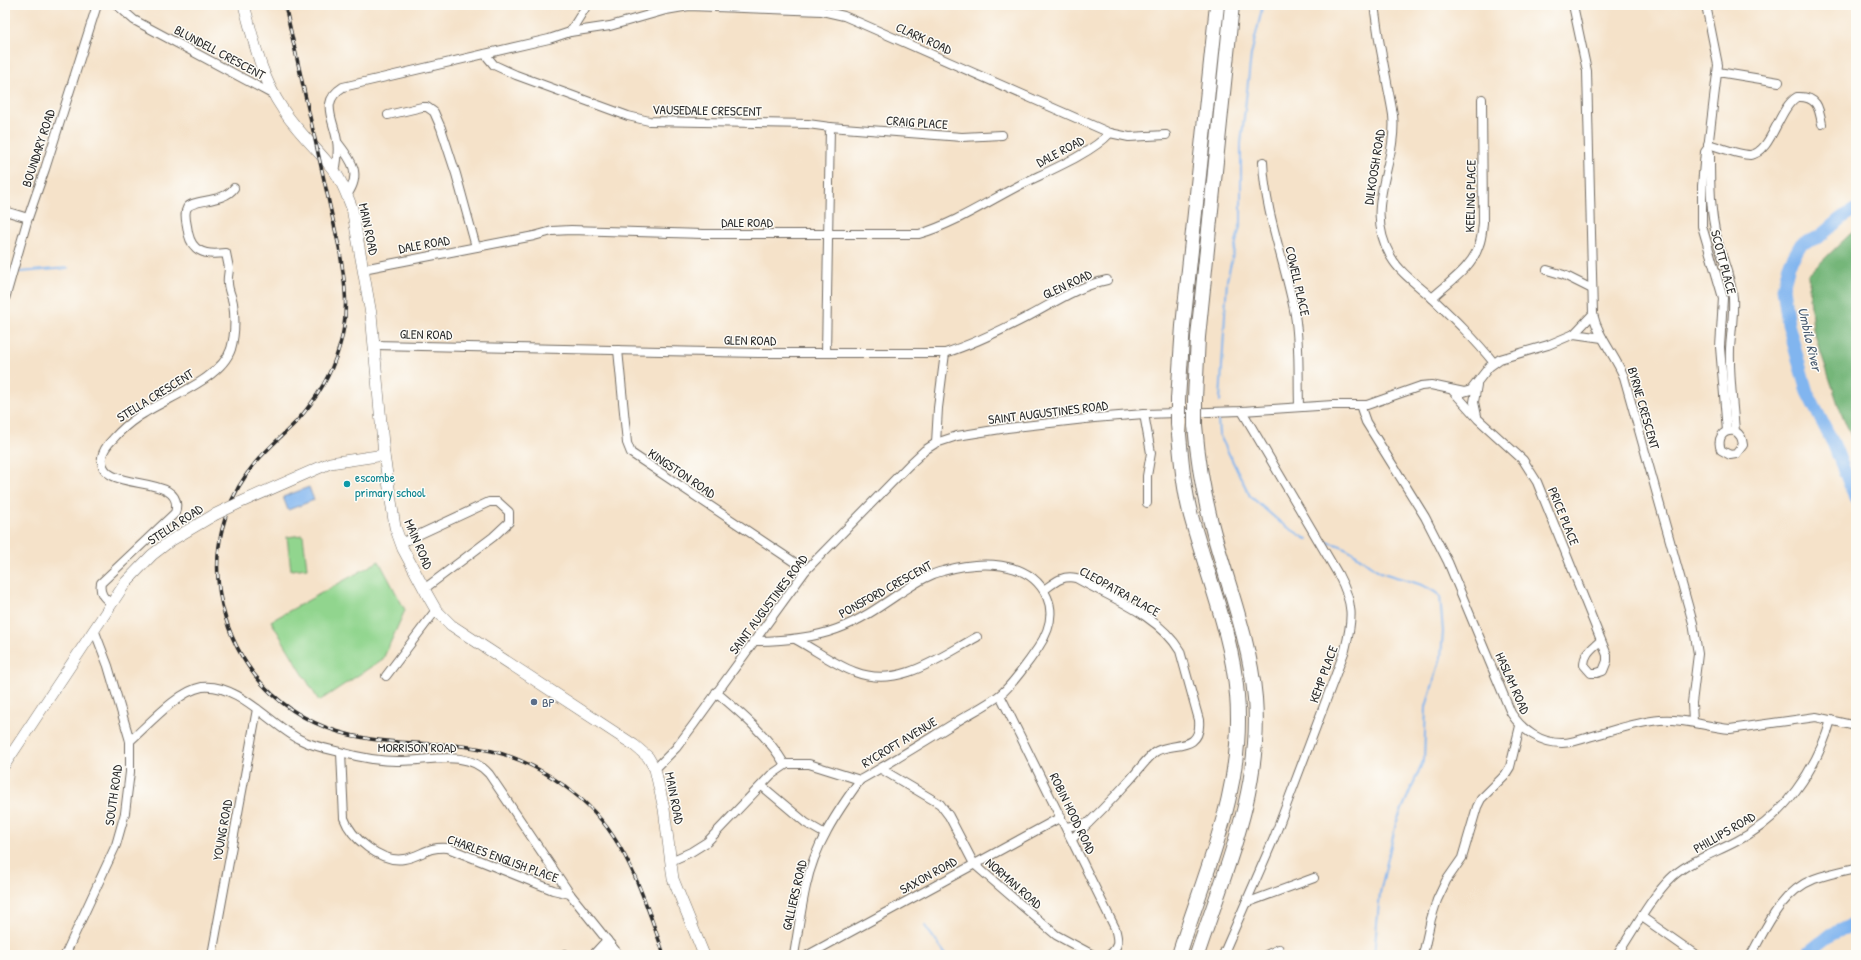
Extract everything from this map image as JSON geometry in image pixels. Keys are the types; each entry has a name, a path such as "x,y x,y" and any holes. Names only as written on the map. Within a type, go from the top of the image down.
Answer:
{"highway":[{"path":"1179,955 1229,802 1235,768 1238,729 1237,695 1233,663 1184,488 1178,424 1178,399 1183,326 1217,5"},
{"path":"1197,955 1242,826 1251,780 1256,738 1255,698 1248,655 1206,499 1197,454 1195,425 1198,337 1232,5"}],"main road":[{"name":"MAIN ROAD","path":"244,5 262,71 272,94 290,120 335,172 347,195 355,222 375,345 384,455 392,512 401,543 436,610 458,631 641,750 648,757 655,769 661,795 673,879 704,955"},
{"name":"STELLA ROAD","path":"5,764 95,632 126,582 152,555 184,532 214,515 330,463 384,455"}],"street":[{"name":"BOUNDARY ROAD","path":"5,299 28,218 97,5"},
{"name":"BLUNDELL CRESCENT","path":"117,5 134,20 272,94"},
{"path":"570,32 587,5"},
{"name":"DILKOOSH ROAD","path":"1374,5 1393,115 1392,142 1380,194 1379,212 1385,247 1392,259 1403,272 1476,341 1494,363"},
{"name":"BYRNE CRESCENT","path":"1573,5 1587,71 1593,314 1602,338 1616,360 1624,377 1693,623 1698,654 1692,703 1693,722"},
{"name":"SCOTT PLACE","path":"1706,5 1716,51 1718,72 1708,146 1710,154 1710,203 1713,222 1731,284 1734,316 1727,398"},
{"name":"CLARK ROAD","path":"485,54 549,39 570,32 610,26 676,7 716,6 794,8 822,11 844,16 1110,133 1129,137 1166,135"},
{"path":"335,172 338,143 329,107 330,99 335,92 343,86 485,54"},
{"name":"VAUSEDALE CRESCENT","path":"485,54 500,69 638,119 669,122 808,124 830,127"},
{"path":"1718,72 1779,82"},
{"path":"1708,146 1746,154 1756,153 1768,140 1786,106 1797,97 1806,97 1816,102 1819,108 1822,124"},
{"name":"KEELING PLACE","path":"1432,298 1474,258 1480,244 1483,223 1482,99"},
{"path":"388,115 422,107 430,109 434,112 441,128 456,174 476,247"},
{"path":"826,353 830,127"},
{"name":"CRAIG PLACE","path":"830,127 962,137 1002,135"},
{"name":"DALE ROAD","path":"363,268 552,231 571,230 702,234 919,234 929,231 1077,156 1100,142 1110,133"},
{"path":"338,143 348,156 356,175 354,184 347,195"},
{"name":"SCOTT PLACE","path":"1708,146 1704,152 1702,226 1723,298 1720,347 1731,431"},
{"name":"COWELL PLACE","path":"1263,162 1266,193 1295,314 1298,343 1299,406"},
{"name":"STELLA CRESCENT","path":"112,604 102,595 100,589 101,583 175,513 177,507 172,495 160,487 127,481 110,474 105,470 102,463 102,456 106,446 118,433 138,417 213,372 224,361 231,350 233,341 233,303 228,284 229,268 226,253 209,253 195,247 188,232 186,212 187,208 191,205 216,199 226,195 234,188"},
{"path":"5,210 28,218"},
{"path":"1547,270 1564,275 1592,289"},
{"name":"GLEN ROAD","path":"375,345 826,353 944,353 963,347 1027,317 1078,289 1107,280"},
{"name":"SAINT AUGUSTINES ROAD","path":"655,769 676,748 806,570 909,465 936,442 957,436 1007,428 1094,418 1144,414 1242,411 1333,404 1367,405 1421,386 1431,385 1438,385 1453,391 1464,392 1471,390 1494,363 1510,356 1548,345 1574,334 1593,314"},
{"path":"1574,334 1602,338"},
{"name":"KINGSTON ROAD","path":"618,350 627,443 631,453 806,570"},
{"path":"936,442 944,353"},
{"path":"1477,384 1474,402 1478,418"},
{"name":"PRICE PLACE","path":"1453,391 1530,469 1537,482 1601,640"},
{"name":"HASLAM ROAD","path":"1360,405 1366,422 1421,510 1448,562 1511,713 1520,726 1533,735 1562,743 1640,723 1660,720 1693,722 1716,728 1730,729 1816,717 1856,726"},
{"name":"KEMP PLACE","path":"1223,955 1274,838 1345,650 1350,629 1351,610 1347,591 1338,574 1242,411"},
{"path":"1144,414 1151,453 1147,503"},
{"path":"401,543 489,502 498,502 509,512 509,522 493,537 424,589"},
{"name":"PONSFORD CRESCENT","path":"753,641 796,639 830,631 853,622 914,584 941,571 956,568 995,565 1016,568 1038,582 1044,590"},
{"name":"CLEOPATRA PLACE","path":"1044,590 1060,578 1068,576 1076,578 1156,623 1168,634 1180,651 1199,720 1198,731 1194,739 1179,747 1165,748 1155,752 1089,823"},
{"name":"RYCROFT AVENUE","path":"785,765 799,763 809,764 860,780 881,769 1000,695 1033,656 1044,639 1050,617 1050,604 1044,590"},
{"path":"386,676 436,610"},
{"name":"SOUTH ROAD","path":"65,955 116,845 125,814 130,772 130,741 108,666 95,632"},
{"path":"796,639 854,672 884,678 905,674 977,637"},
{"name":"MORRISON ROAD","path":"130,741 180,698 202,687 221,688 231,692 257,709 300,740 341,753 396,762 457,758 475,762 482,766 489,774 570,894 619,955"},
{"path":"671,861 704,845 771,775 785,765 777,752 754,726 716,692"},
{"name":"ROBIN HOOD ROAD","path":"1000,695 1072,839 1114,928 1118,944 1116,949 1109,955"},
{"name":"YOUNG ROAD","path":"212,955 257,709"},
{"name":"PHILLIPS ROAD","path":"1617,955 1669,880 1688,866 1756,831 1779,809 1809,772 1818,756 1831,720"},
{"path":"1423,955 1431,919 1446,881 1462,858 1477,807 1481,799 1505,775 1510,767 1520,726"},
{"name":"CHARLES ENGLISH PLACE","path":"341,753 344,818 346,825 356,837 373,850 391,858 402,859 437,847 448,848 553,890 570,894"},
{"name":"NORMAN ROAD","path":"881,769 931,797 946,809 974,864 1056,935 1093,955"},
{"name":"GALLIERS ROAD","path":"794,955 806,885 812,864 835,814 860,780"},
{"path":"762,786 806,823 825,834"},
{"name":"SAXON ROAD","path":"808,955 1061,817"},
{"path":"1066,827 1089,823"},
{"path":"1072,839 1089,823"},
{"path":"1751,955 1776,910 1791,893 1813,879 1856,868"},
{"path":"1246,903 1314,878"},
{"path":"1253,886 1267,896"},
{"path":"1642,917 1696,955"},
{"path":"593,955 609,943"},
{"path":"602,955 609,943"},
{"path":"1266,955 1278,949"}],"green space":[{"path":"1856,230 1856,448 1839,407 1813,329 1808,275"},
{"path":"303,535 307,568 291,570 287,537"},
{"path":"379,561 405,610 383,659 319,701 271,621"}],"water":[{"path":"309,487 314,500 288,510 283,497"}],"waterway":[{"path":"1220,401 1227,280 1241,222 1241,144 1251,55 1263,5"},
{"name":"Umbilo River","path":"1856,209 1840,219 1819,237 1801,244 1789,265 1783,288 1788,324 1807,392 1834,445 1856,500"},
{"path":"20,272 68,268"},
{"path":"1218,420 1219,434 1250,496 1281,523 1308,540"},
{"path":"1327,542 1341,546 1354,553 1381,572 1420,584 1434,591 1440,596 1443,632 1441,657 1426,707 1424,759 1396,823 1380,893 1374,955"},
{"name":"Umbilo River","path":"1809,955 1810,951 1832,934 1856,923"},
{"path":"925,926 946,955"}],"railway":[{"path":"285,5 339,247 345,284 344,323 336,358 322,387 296,422 256,462 235,494 228,511 222,529 218,567 222,605 230,631 241,655 255,676 272,694 292,710 314,722 339,732 365,738 397,742 460,746 492,751 504,754 528,764 561,783 581,799 597,815 611,833 622,851 642,892 664,955"}],"place":[{"name":"escombe primary school","path":"347,484"},
{"name":"BP","path":"534,702"}]}
